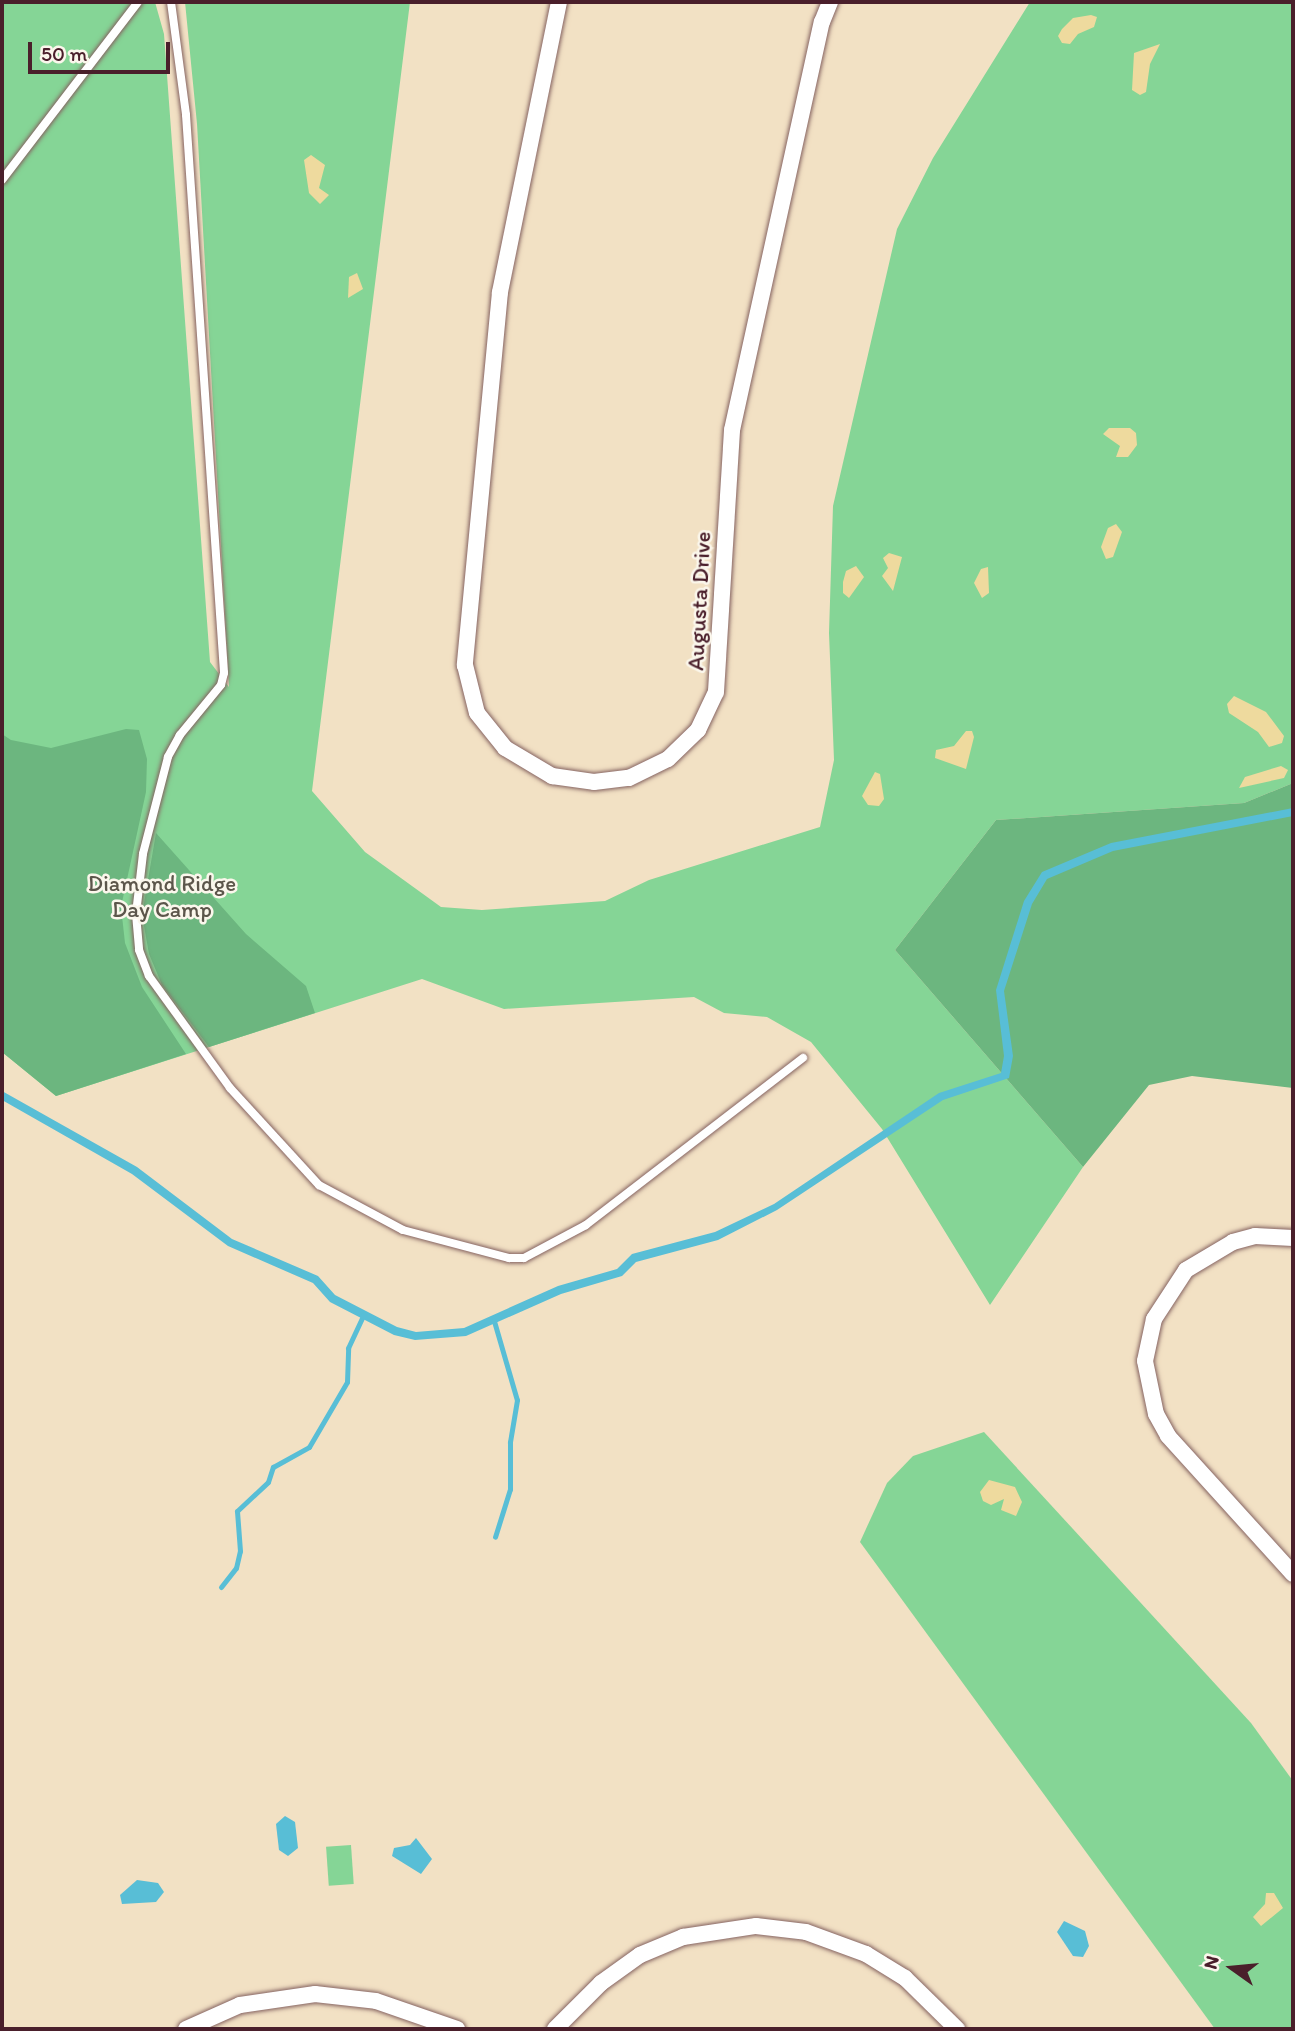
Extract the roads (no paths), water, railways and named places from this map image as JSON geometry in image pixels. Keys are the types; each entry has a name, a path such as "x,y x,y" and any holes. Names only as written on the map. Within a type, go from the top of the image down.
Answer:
{"street":[{"name":"Augusta Drive","path":"559,2 500,292 465,665 477,713 505,748 552,776 594,782 629,778 668,759 698,730 716,692 732,430 822,22 830,2"},
{"path":"1293,1238 1255,1236 1233,1242 1186,1270 1154,1319 1145,1361 1156,1414 1168,1436 1293,1574"},
{"path":"555,2029 601,1983 640,1955 684,1937 756,1926 806,1932 866,1955 905,1978 957,2029"},
{"path":"186,2029 240,2006 315,1994 376,2001 457,2029"}],"lane":[{"path":"2,180 138,2"},
{"path":"171,2 186,115 224,673 221,685 180,735 168,757 143,854 136,914 139,950 149,976 230,1088 319,1185 403,1230 509,1258 524,1258 586,1225 803,1058"}],"water":[{"path":"1293,808 1293,816 1113,851 1047,879 1032,904 1004,991 1013,1056 1009,1078 943,1100 777,1210 718,1240 636,1262 622,1276 561,1294 466,1336 415,1340 394,1335 330,1302 313,1283 228,1246 132,1174 2,1100 2,1091 137,1167 232,1239 318,1276 335,1295 397,1327 416,1332 464,1328 558,1286 617,1269 632,1254 715,1232 774,1204 939,1093 1001,1073 1004,1056 996,990 1024,901 1042,872 1111,843"},
{"path":"285,1816 295,1822 298,1848 288,1856 279,1850 276,1824"},
{"path":"416,1838 432,1859 421,1874 392,1856 394,1848 410,1845"},
{"path":"137,1880 158,1883 164,1892 156,1902 122,1904 120,1895"},
{"path":"1064,1921 1085,1931 1089,1946 1083,1957 1073,1956 1057,1932"}],"waterway":[{"path":"221,1587 236,1568 240,1551 237,1511 268,1482 273,1467 309,1447 347,1382 348,1348 364,1314"},
{"path":"494,1321 517,1400 510,1442 510,1489 495,1537"}],"park label":[{"name":"Diamond Ridge Day Camp","path":"162,896"}]}
